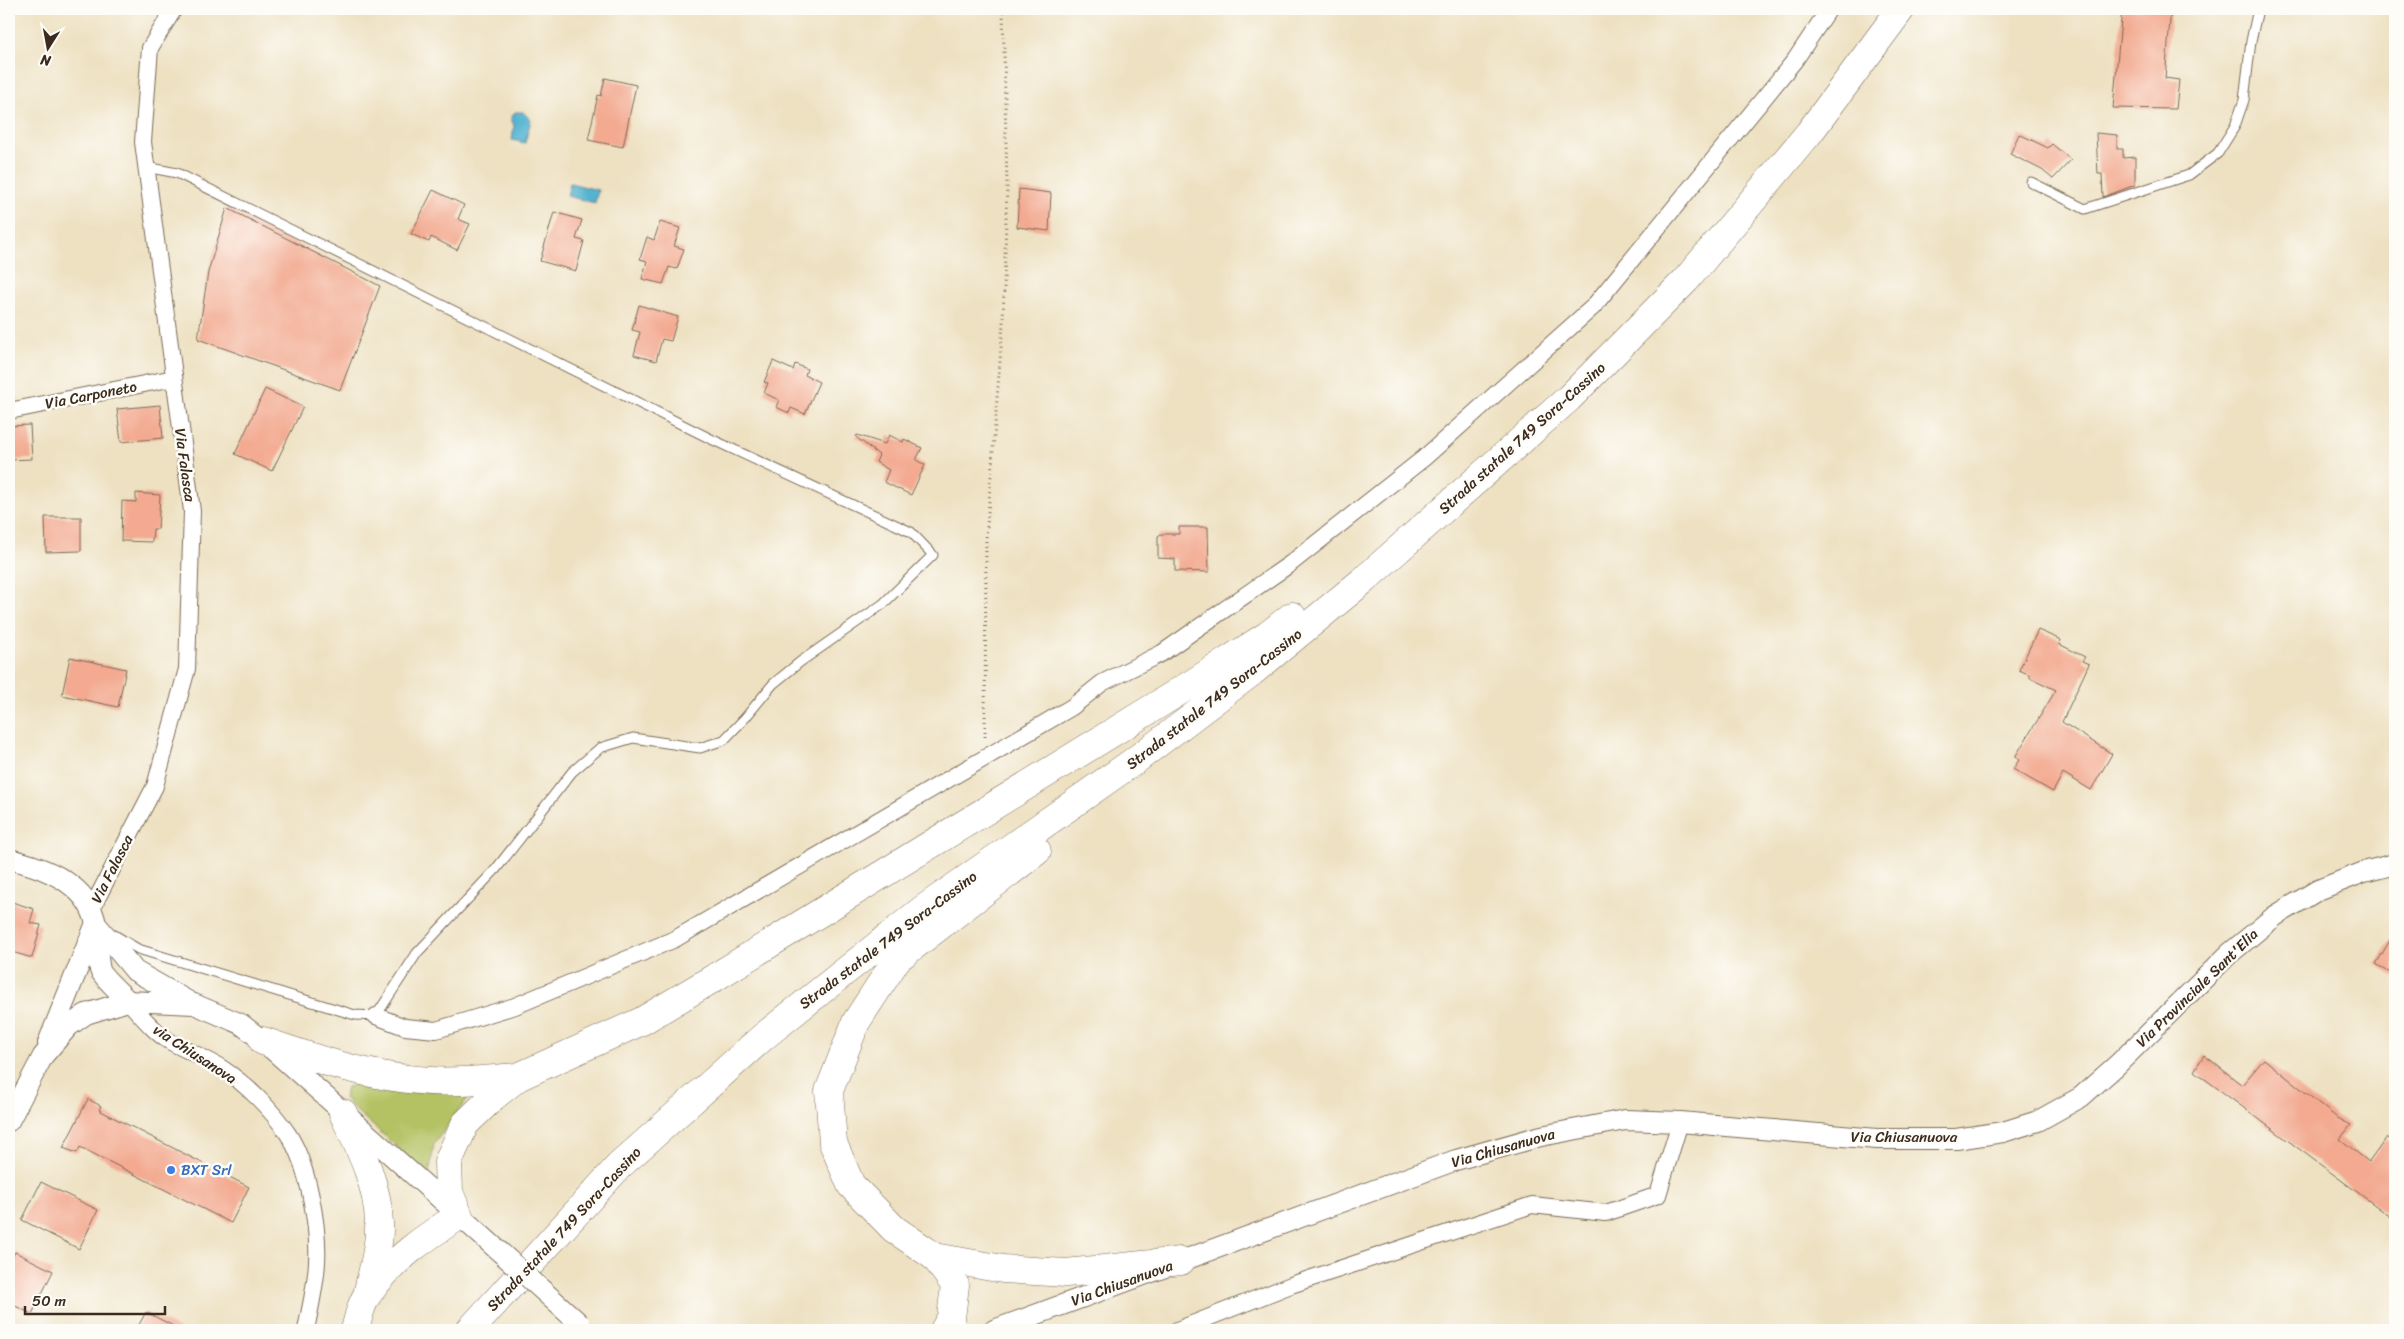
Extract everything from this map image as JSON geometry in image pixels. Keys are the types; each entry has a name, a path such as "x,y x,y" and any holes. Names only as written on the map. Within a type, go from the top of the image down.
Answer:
{"highway":[{"name":"Strada statale 749 Sora-Cassino","path":"470,1330 619,1166 763,1037 922,910 1137,759 1252,672 1365,579 1569,398 1686,280 1809,133 1901,9"},
{"path":"367,1295 395,1262 429,1234 459,1216 449,1192 448,1162 454,1146 465,1124 518,1077 642,1021 714,978 1268,635 1397,532 1444,509"},
{"path":"944,1330 952,1318 955,1285 935,1256 894,1229 851,1185 833,1143 829,1091 856,1022 897,959 1196,730 1252,672"},
{"path":"263,1041 316,1059 379,1076 432,1082 518,1077"},
{"path":"343,1113 362,1152 372,1184 379,1222 376,1257 367,1295 355,1330"},
{"path":"935,1256 1003,1269 1066,1273 1181,1262"}],"street":[{"name":"Via Falasca","path":"94,917 155,786 186,669 192,511 143,142 150,48 174,9"},
{"path":"376,1016 405,1027 436,1030 515,1006 675,939 1072,706 1102,684 1162,653 1290,564 1431,451 1593,307 1795,60 1829,9"},
{"name":"Via Carponeto","path":"9,411 174,378"},
{"path":"9,859 31,864 60,877 79,893 94,917 135,971 194,1004 241,1024 263,1041 584,1327"},
{"name":"Via Provinciale Sant'Elia","path":"2038,1121 2081,1097 2118,1064 2229,954 2275,916 2318,890 2364,872 2395,864"},
{"path":"94,917 100,972 128,1001"},
{"path":"9,1121 43,1056 94,917"},
{"path":"43,1056 69,1026 86,1014 128,1001 194,1004"},
{"name":"via Chiusanova","path":"128,1001 151,1026 169,1041 189,1049 225,1070 257,1098 288,1134 305,1172 316,1221 317,1262 306,1330"},
{"name":"Via Chiusanuova","path":"994,1330 1456,1160 1541,1136 1625,1120 1680,1122 1877,1139 1956,1139 2003,1132 2038,1121"},
{"path":"1178,1330 1290,1285 1532,1205 1606,1213 1658,1195 1680,1122"}],"lane":[{"path":"2031,182 2085,209 2190,175 2218,153 2235,126 2244,100 2251,41 2258,9"},
{"path":"94,917 138,948 355,1015 376,1016 418,952 496,869 572,772 600,748 634,738 700,748 724,740 773,684 800,662 883,604 933,555 910,532 711,439 178,173 146,167"}],"path":[{"path":"985,757 986,539 1003,323 1007,185 1003,9"}],"green space":[{"path":"356,1084 383,1089 467,1091 470,1095 434,1144 429,1175 344,1098 347,1087"}],"water":[{"path":"515,112 523,112 531,120 525,143 512,140 514,126 511,118"},
{"path":"570,183 598,190 595,203 567,196"}],"building":[{"path":"2122,9 2171,9 2165,78 2179,80 2176,109 2113,108"},
{"path":"605,78 636,85 623,147 588,140 598,95 601,96"},
{"path":"2096,133 2117,135 2117,149 2123,149 2123,158 2135,157 2135,185 2103,197 2102,174 2098,174"},
{"path":"2019,134 2048,148 2052,144 2071,160 2053,179 2042,170 2010,154"},
{"path":"1019,189 1051,193 1049,231 1017,227"},
{"path":"433,190 464,205 458,219 470,224 457,250 431,237 429,242 411,234"},
{"path":"227,208 380,286 340,390 198,339 208,272"},
{"path":"554,212 582,220 576,239 584,241 576,271 540,261"},
{"path":"660,222 680,228 674,246 684,249 677,269 669,267 663,284 642,279 647,261 640,259 647,237 654,240"},
{"path":"639,305 678,317 671,341 662,339 656,361 634,355 640,332 632,330"},
{"path":"773,361 793,370 795,364 807,369 805,375 819,382 805,414 791,408 789,413 776,407 779,400 764,393 768,383 764,382"},
{"path":"265,389 303,407 272,471 235,454"},
{"path":"160,405 163,438 121,442 117,409"},
{"path":"30,425 32,459 9,460 9,426"},
{"path":"857,435 885,444 889,435 903,442 904,439 922,448 916,460 925,465 911,495 884,482 889,470 876,462 879,455 856,437"},
{"path":"136,493 160,495 158,529 153,529 152,542 121,541 122,501 136,502"},
{"path":"45,517 81,517 81,551 46,552"},
{"path":"1179,527 1208,527 1209,572 1175,571 1175,559 1158,558 1158,536 1161,534 1179,534"},
{"path":"2038,630 2061,640 2059,644 2085,657 2082,661 2089,664 2062,722 2112,754 2091,790 2063,773 2053,792 2013,769 2019,760 2015,757 2056,690 2019,670"},
{"path":"70,657 126,669 118,707 62,695"},
{"path":"9,901 34,909 30,923 41,925 32,958 9,951"},
{"path":"2395,932 2395,976 2376,964"},
{"path":"2204,1055 2242,1085 2264,1059 2336,1117 2351,1125 2340,1139 2369,1162 2387,1137 2395,1144 2395,1220 2194,1071"},
{"name":"BXT Srl","path":"88,1099 101,1106 99,1110 249,1187 231,1223 80,1147 77,1153 63,1148"},
{"path":"41,1182 98,1210 79,1249 22,1220"},
{"path":"15,1252 53,1271 32,1314 9,1303 9,1263"},
{"path":"146,1312 181,1330 136,1330"}],"place":[{"name":"BXT Srl","path":"171,1170"}]}
